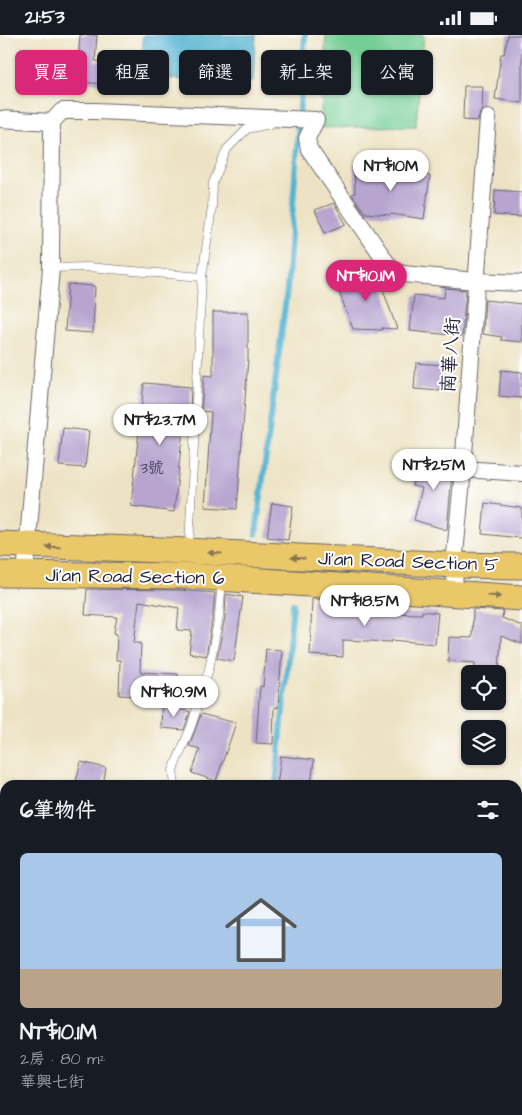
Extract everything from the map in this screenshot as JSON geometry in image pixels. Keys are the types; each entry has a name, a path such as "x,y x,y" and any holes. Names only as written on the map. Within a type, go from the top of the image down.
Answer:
{"main road":[{"name":"Ji’an Road Section 6","path":"0,545 28,546 188,564 222,579 271,582"},
{"name":"Ji’an Road Section 6","path":"0,574 25,575 188,564 264,556"},
{"name":"Ji’an Road Section 5","path":"264,556 454,565 522,566"},
{"name":"Ji’an Road Section 5","path":"271,582 522,598"}],"street":[{"path":"25,575 51,268 52,121 62,111 316,121 308,138 309,149 387,263 394,270 403,274 522,283"},
{"name":"南華八街","path":"455,594 454,565 463,469 488,118"},
{"path":"0,119 52,121"},
{"path":"463,469 522,473"}],"lane":[{"path":"188,564 202,277 212,207 213,183 227,149 247,129 286,120"},
{"path":"51,268 88,267 202,277"},
{"path":"174,780 173,770 192,727 208,669 219,616 222,579"}],"green space":[{"path":"326,35 424,35 423,50 361,50 361,95 419,95 416,126 320,128 322,95 351,95 351,50 325,50"}],"water":[{"path":"143,35 256,35 253,82 251,82 251,50 179,50 179,79 170,79 169,77 169,50 142,50"}],"building":[{"path":"80,35 97,35 95,61 97,61 97,83 87,83 87,50 79,50"},
{"path":"508,35 522,35 522,103 495,99 501,54 504,54"},
{"path":"464,86 483,86 482,110 478,121 463,120"},
{"path":"354,164 430,176 424,219 391,214 365,213 352,194 355,193"},
{"path":"495,190 522,192 522,217 494,215"},
{"path":"334,203 346,224 325,233 315,210"},
{"path":"375,267 397,329 353,329 336,284"},
{"path":"68,284 95,286 93,333 65,331"},
{"path":"445,288 466,290 462,336 410,331 414,295 444,298"},
{"path":"485,300 522,304 522,342 501,340 502,337 483,334"},
{"path":"213,312 248,312 248,358 237,509 205,507 211,412 201,411 204,375 213,376"},
{"path":"416,363 442,365 440,391 414,389"},
{"path":"501,370 522,372 522,398 499,396"},
{"path":"144,383 191,387 190,410 185,410 174,512 131,506"},
{"path":"63,428 89,431 85,468 59,466"},
{"path":"421,453 453,462 447,530 414,520 422,488 412,486"},
{"path":"272,503 293,506 288,540 267,537"},
{"path":"485,503 522,508 522,538 482,534"},
{"path":"87,589 179,590 215,593 206,656 189,653 192,631 177,630 179,608 139,601 134,643 141,643 140,672 178,674 177,698 119,695 120,660 116,660 117,634 114,633 117,617 85,615"},
{"path":"226,594 243,597 234,661 217,658 225,617"},
{"path":"312,599 341,600 341,604 355,604 355,612 422,614 422,611 438,613 435,644 392,640 392,642 343,640 343,657 310,655"},
{"path":"473,609 503,611 502,618 522,626 522,644 501,636 499,665 475,665 475,663 448,661 449,637 472,638"},
{"path":"266,649 282,650 278,708 274,707 273,744 256,743 260,686 263,687"},
{"path":"162,705 180,706 179,709 190,712 184,730 161,728"},
{"path":"201,714 236,723 216,780 192,773 200,749 189,746"},
{"path":"281,756 314,760 312,780 278,780"},
{"path":"81,762 106,768 104,780 76,780"}],"waterway":[{"path":"256,534 287,289 305,35"},
{"path":"276,780 293,604"}]}
